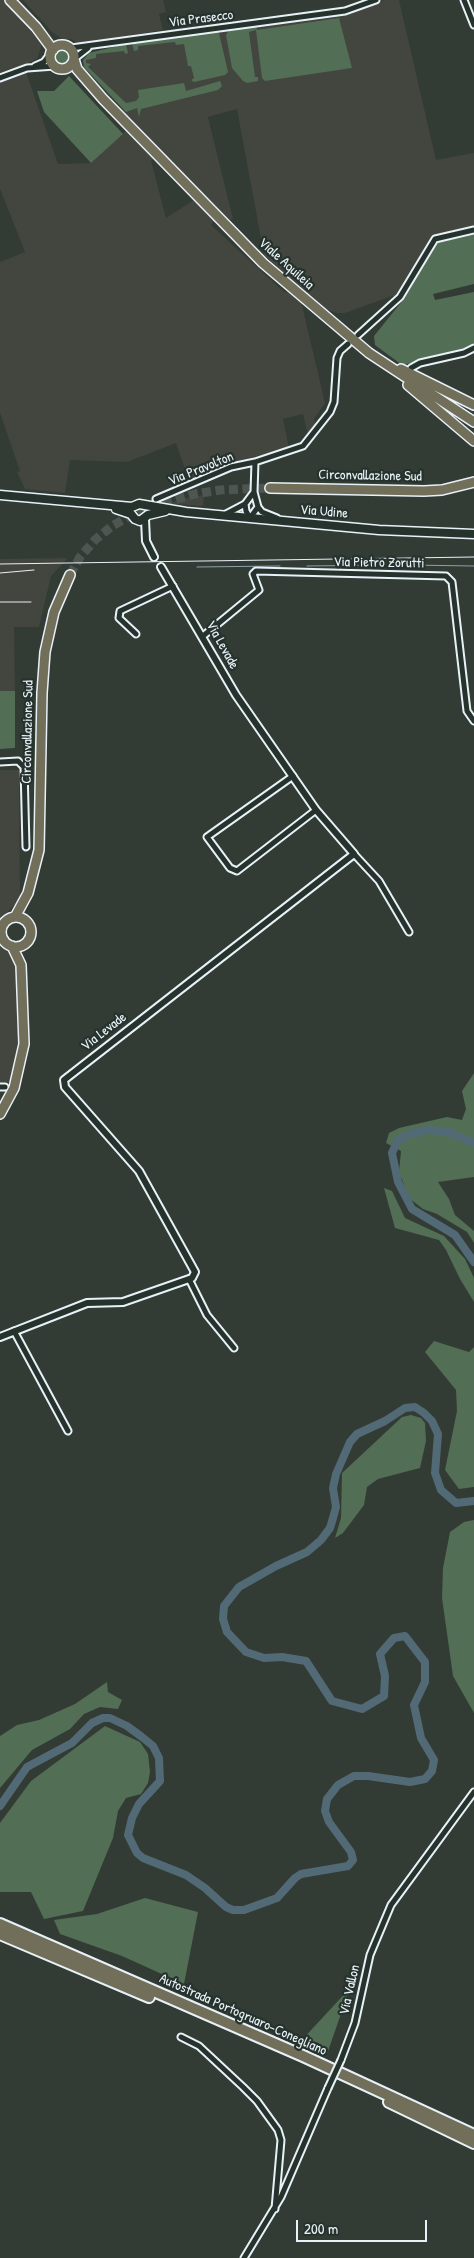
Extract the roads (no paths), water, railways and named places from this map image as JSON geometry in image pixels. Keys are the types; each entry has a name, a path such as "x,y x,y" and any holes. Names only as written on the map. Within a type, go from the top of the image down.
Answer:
{"highway":[{"name":"Autostrada Portogruaro-Conegliano","path":"0,1924 65,1956 317,2069 474,2143"},
{"name":"Autostrada Portogruaro-Conegliano","path":"0,1934 65,1956 351,2077 474,2135"}],"main road":[{"path":"10,0 51,40 67,47"},
{"path":"36,27 52,51 51,60 59,67 70,66 74,59"},
{"path":"52,51 67,47"},
{"name":"Viale Aquileia","path":"67,47 74,59 77,70 103,99 257,257 369,353 474,422"},
{"name":"Viale Aquileia","path":"59,67 77,76 103,99"},
{"path":"369,353 474,405"},
{"path":"369,353 474,441"},
{"name":"Circonvallazione Sud","path":"270,488 424,491 442,490 472,481"},
{"name":"Via Udine","path":"0,495 105,505 132,511 139,504 145,516 172,510 400,531 474,534"},
{"path":"132,511 135,519 145,516"},
{"name":"Circonvallazione Sud","path":"28,893 40,841 42,693 45,652 54,612 70,575"},
{"path":"22,945 12,946 6,943 1,936 2,924 15,917 28,893"},
{"path":"0,1114 14,1088 22,1060 24,1026 21,965 22,945 30,936 30,928 26,921 28,893"},
{"path":"15,917 26,921"},
{"path":"12,946 21,965"}],"street":[{"name":"Via Prasecco","path":"67,47 88,48 139,38 345,10 376,0"},
{"path":"464,0 474,25"},
{"name":"Via Prasecco","path":"74,59 88,48"},
{"path":"35,67 44,62 52,51"},
{"path":"0,78 16,70 35,67 59,67"},
{"path":"358,334 402,294 435,239 474,230"},
{"name":"Via Pravolton","path":"156,499 231,467 297,449 314,435 333,407 337,358 340,351 348,344"},
{"path":"411,368 420,363 464,353 474,348"},
{"name":"Via Pravolton","path":"255,462 254,492 258,507"},
{"path":"223,515 245,504 254,492"},
{"path":"245,504 250,518 258,507 269,515 284,521"},
{"path":"145,516 146,543 154,557"},
{"name":"Via Levade","path":"161,566 236,695 316,810 379,881 409,932"},
{"name":"Via Pietro Zorutti","path":"203,636 259,590 253,574 256,571 446,576 452,582 467,711 474,721"},
{"path":"136,634 119,618 120,611 173,586"},
{"path":"0,762 18,761 24,767 26,847"},
{"path":"293,776 207,837 230,868 237,870 316,810"},
{"name":"Via Levade","path":"189,1279 192,1278 195,1272 139,1171 65,1087 64,1080 354,854"},
{"path":"0,1337 87,1303 123,1302 189,1279 207,1315 234,1348"},
{"path":"14,1331 68,1431"},
{"name":"Via Vallon","path":"244,2258 274,2209 341,2060 356,2017 370,1955 391,1905 474,1792"},
{"name":"Via Vallon","path":"181,2037 199,2046 244,2087 278,2130 281,2140 274,2209"}],"waterway":[{"path":"307,566 383,565"},
{"path":"407,565 474,566"},
{"path":"197,567 280,566"},
{"path":"474,1143 448,1132 427,1130 407,1135 398,1140 392,1153 398,1182 412,1209 455,1235 474,1262"},
{"path":"0,1806 27,1767 72,1743 92,1723 103,1718 110,1718 127,1726 142,1737 153,1746 159,1758 160,1781 139,1804 132,1818 128,1835 137,1853 143,1858 186,1875 205,1888 226,1907 233,1910 244,1910 277,1898 301,1874 348,1866 353,1860 351,1852 329,1822 325,1811 327,1799 338,1785 354,1776 410,1782 425,1779 432,1771 434,1760 421,1738 414,1705 425,1682 425,1662 405,1636 394,1638 380,1654 385,1676 384,1696 362,1709 332,1701 306,1661 282,1657 264,1658 246,1652 227,1632 223,1619 224,1606 239,1587 276,1566 307,1552 321,1540 330,1528 333,1518 336,1507 333,1488 336,1474 350,1442 357,1434 385,1421 405,1408 415,1407 424,1413 432,1421 438,1434 435,1473 441,1490 456,1503 474,1501"}],"tunnel":[{"path":"70,575 80,557 95,540 112,526 143,509 195,494 220,490 270,488"}],"railway":[{"path":"0,564 474,557"},
{"path":"0,573 34,570"},
{"path":"0,602 31,602"}]}
